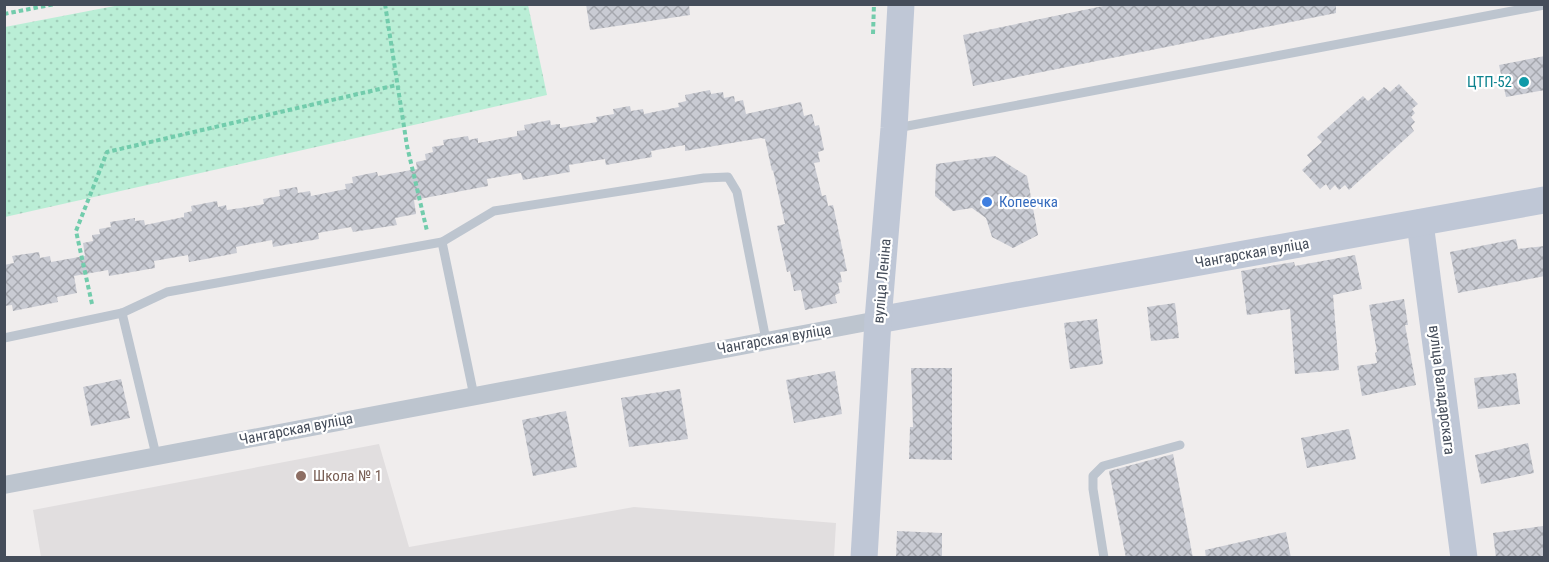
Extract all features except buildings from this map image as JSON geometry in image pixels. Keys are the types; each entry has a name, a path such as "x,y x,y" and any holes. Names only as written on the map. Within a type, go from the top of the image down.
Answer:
{"main road":[{"name":"вуліца Леніна","path":"864,558 878,320 894,128 901,4"},
{"name":"Чангарская вуліца","path":"878,320 1545,200"},
{"name":"вуліца Валадарскага","path":"1420,223 1464,558"}],"street":[{"name":"Чангарская вуліца","path":"4,485 878,320"}],"lane":[{"path":"894,128 1545,5"},
{"path":"4,338 122,313 167,292 442,242 494,211 704,178 728,177 737,192 766,340"},
{"path":"442,242 474,396"},
{"path":"122,313 156,455"},
{"path":"1104,558 1093,476 1103,466 1180,445"}],"path":[{"path":"4,14 55,4"},
{"path":"385,4 407,146 430,244"},
{"path":"873,39 874,4"},
{"path":"96,318 76,231 107,152 397,85"}],"shaded area":[{"name":"Школа № 1","path":"379,444 409,547 634,507 836,523 834,557 41,557 33,510"}],"green space":[{"path":"125,4 528,5 547,95 5,217 5,27"}],"place":[{"name":"ЦТП-52","path":"1524,82"},
{"name":"Копеечка","path":"987,202"},
{"name":"Школа № 1","path":"301,476"}]}
